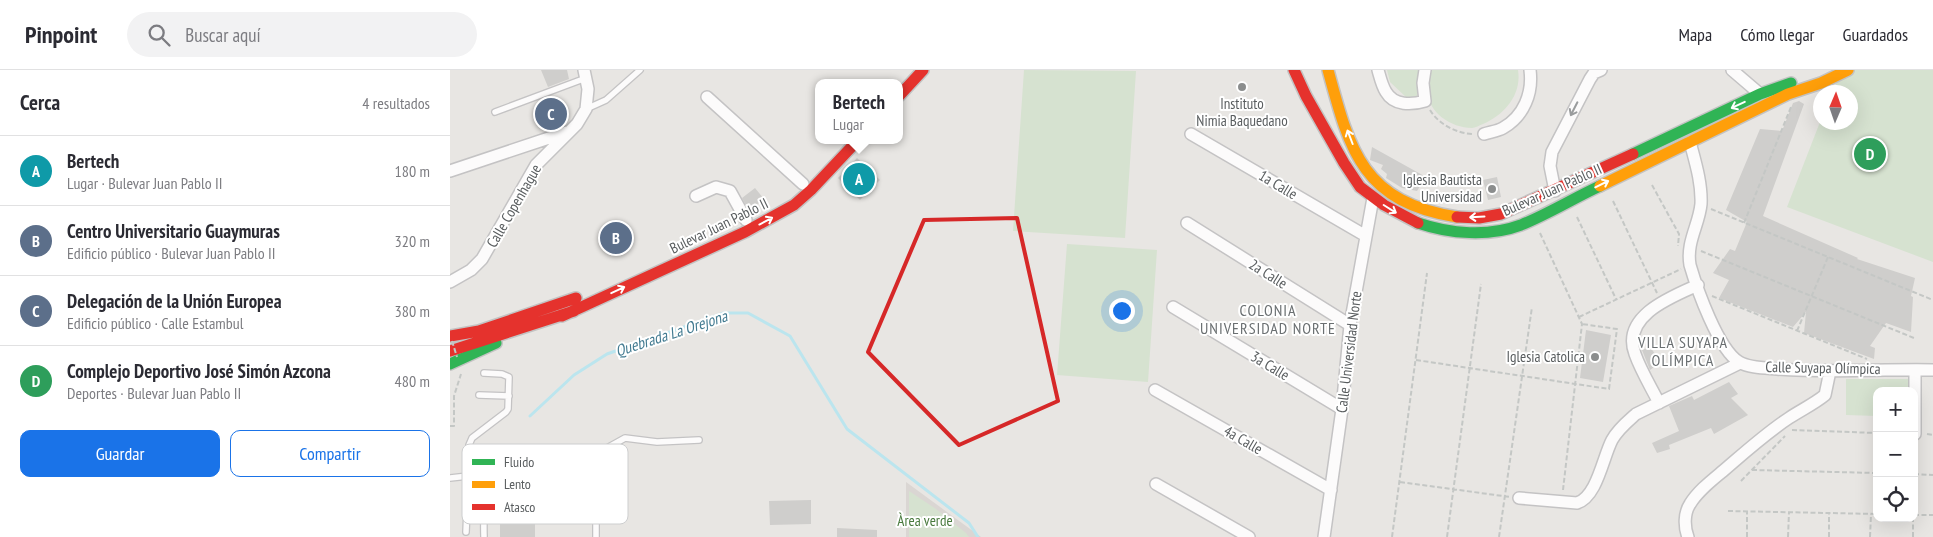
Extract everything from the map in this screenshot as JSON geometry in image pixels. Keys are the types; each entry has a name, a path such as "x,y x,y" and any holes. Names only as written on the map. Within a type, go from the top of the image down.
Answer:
{"main road":[{"path":"902,79 911,70"},
{"path":"903,92 923,70"},
{"path":"1320,70 1327,85 1333,90"},
{"name":"Bulevar Juan Pablo II","path":"1328,70 1337,102 1357,155 1370,176 1382,187 1414,205 1435,213 1458,218 1494,216 1555,192 1760,94 1828,70"},
{"name":"Bulevar Juan Pablo II","path":"1297,72 1312,108 1349,173 1361,188 1373,198 1411,221 1432,228 1464,233 1492,232 1520,225 1797,91 1821,83 1848,70"},
{"path":"1312,108 1321,112 1328,111 1334,108 1337,102"},
{"name":"Bulevar Juan Pablo II","path":"451,349 533,318 571,306 768,209 803,184 840,144"},
{"name":"Bulevar Juan Pablo II","path":"451,349 571,306 745,232 794,205 811,190 854,144"}],"street":[{"path":"1378,70 1385,92 1392,99 1413,105 1425,101 1423,83 1425,70"},
{"path":"1484,134 1503,128 1518,116 1528,100 1532,82 1530,70"},
{"path":"1555,192 1550,166 1552,152 1590,79 1594,73 1601,70"},
{"path":"1732,70 1760,94"},
{"path":"585,74 588,89 586,109"},
{"path":"707,97 803,184"},
{"name":"Calle Copenhague","path":"450,282 470,270 482,259 536,165 577,124 586,109"},
{"path":"450,171 569,131"},
{"name":"1a Calle","path":"1191,134 1366,236"},
{"path":"1520,498 1577,503 1584,501 1591,493 1612,439 1622,425 1636,414 1740,363 1730,354 1716,334 1690,265 1688,254 1701,205 1701,189 1690,142"},
{"path":"696,196 716,187 730,191 746,220"},
{"name":"Calle Universidad Norte","path":"1324,537 1342,409 1350,325 1373,198"},
{"name":"2a Calle","path":"1186,223 1350,325"},
{"path":"1659,403 1635,354 1634,330 1660,302 1699,288"},
{"name":"3a Calle","path":"1173,307 1342,409"},
{"name":"Calle Suyapa Olímpica","path":"1740,363 1762,368 1830,371 1933,370"},
{"path":"1915,370 1915,432"},
{"path":"1688,537 1684,527 1689,505 1727,467 1789,418 1825,395 1830,371"},
{"name":"4a Calle","path":"1155,390 1331,490"},
{"path":"1156,484 1249,537"}],"lane":[{"path":"586,109 606,100 640,70"},
{"path":"494,112 585,74"},
{"path":"470,444 472,438 508,410 508,375 484,373"},
{"path":"479,395 509,396"},
{"path":"614,444 625,438 657,442 699,440"},
{"path":"466,524 466,532"},
{"path":"483,524 484,536"},
{"path":"596,524 596,537"}],"path":[{"path":"1744,223 1797,91"},
{"path":"1425,101 1432,113 1449,127 1470,134 1484,134"},
{"path":"1652,185 1678,234 1678,252"},
{"path":"1613,200 1653,282"},
{"path":"1701,205 1933,300"},
{"path":"1577,217 1616,299"},
{"path":"1540,233 1582,324 1561,502"},
{"path":"1690,246 1914,338"},
{"path":"1797,331 1828,257"},
{"path":"1579,317 1690,265"},
{"path":"1392,537 1427,273"},
{"path":"1447,537 1482,284"},
{"path":"1699,288 1875,363"},
{"path":"1499,537 1532,307"},
{"path":"1416,360 1609,389 1617,329 1582,324"},
{"path":"450,426 454,426 454,396 462,373"},
{"path":"1741,481 1790,430 1873,433"},
{"path":"1751,470 1873,473"},
{"path":"1918,474 1933,475"},
{"path":"1399,482 1520,498"},
{"path":"1728,511 1871,514 1870,537"},
{"path":"1747,512 1747,537"},
{"path":"1788,537 1789,512"},
{"path":"1829,513 1829,537"},
{"path":"1918,515 1933,515"},
{"path":"1912,537 1913,522"}],"highlighted area":[{"path":"1017,218 1058,401 959,445 868,352 924,220"}],"shaded area":[{"name":"Àrea verde","path":"906,482 981,537 906,537"}],"green space":[{"path":"1024,70 1136,71 1125,238 1013,231"},
{"path":"1387,70 1419,70 1417,98 1408,99 1390,82"},
{"path":"1431,70 1518,70 1519,79 1514,96 1504,110 1491,120 1472,128 1449,122 1431,105 1427,84"},
{"path":"1853,70 1933,70 1933,262 1787,207 1817,130 1858,130 1858,85 1836,85 1837,81"},
{"path":"1067,244 1157,250 1148,382 1057,375"},
{"path":"1846,379 1909,379 1909,387 1873,387 1873,416 1846,415"},
{"name":"Àrea verde","path":"909,491 936,509 969,537 909,537"}],"building":[{"path":"541,70 567,70 569,79 548,87"},
{"path":"1799,101 1804,104 1763,216 1857,259 1915,278 1911,296 1913,297 1911,332 1886,323 1870,346 1875,348 1874,359 1804,333 1806,312 1793,327 1719,298 1729,280 1713,273 1730,249 1735,251 1747,222 1726,210 1760,129 1782,131 1793,103"},
{"path":"1372,147 1426,177 1417,191 1402,188 1386,178 1387,174 1381,169 1383,165 1370,160"},
{"path":"857,158 880,180 860,200 838,178"},
{"name":"Iglesia Bautista Universidad","path":"1497,177 1501,197 1488,200 1483,180"},
{"path":"755,188 764,199 749,211 742,198"},
{"name":"Iglesia Catolica","path":"1586,330 1611,335 1603,382 1580,378"},
{"path":"1650,347 1661,362 1650,370 1642,350"},
{"path":"1729,382 1738,394 1731,398 1748,415 1714,434 1711,428 1669,445 1670,449 1657,453 1652,443 1679,431 1669,406 1692,396 1694,400"},
{"path":"811,500 811,524 770,525 769,501"},
{"path":"500,524 535,524 535,537 500,537"},
{"path":"837,528 877,530 877,537 837,537"}],"waterway":[{"name":"Quebrada La Orejona","path":"530,416 574,375 607,354 724,313 748,313 790,336 847,429 969,523 978,537"}],"traffic: fast":[{"path":"1633,154 1760,94 1791,83"},
{"path":"1418,223 1443,230 1470,233 1509,229 1531,221 1600,186"},
{"path":"450,364 496,343"}],"traffic: slow":[{"path":"1328,70 1344,125 1354,149 1366,169 1381,186 1400,199 1425,210 1457,217"},
{"path":"1600,186 1788,94 1821,83 1848,70"}],"traffic: jam":[{"path":"903,92 923,70"},
{"path":"1294,70 1306,96 1344,163 1360,187 1384,205 1418,223"},
{"path":"562,316 745,232 794,205 811,190 854,144"},
{"path":"1457,217 1479,218 1501,214 1633,154"},
{"path":"450,336 479,331 576,298"},
{"path":"450,351 574,311"}],"place":[{"name":"Instituto Nimia Baquedano","path":"1242,87"},
{"name":"Delegación de la Unión Europea","path":"551,114"},
{"name":"Complejo Deportivo José Simón Azcona","path":"1870,154"},
{"name":"Bertech","path":"859,179"},
{"name":"Iglesia Bautista Universidad","path":"1492,189"},
{"name":"Centro Universitario Guaymuras","path":"616,238"},
{"name":"Iglesia Catolica","path":"1595,357"}],"district":[{"name":"COLONIA UNIVERSIDAD NORTE","path":"1268,319"},
{"name":"VILLA SUYAPA OLÍMPICA","path":"1683,351"}]}
